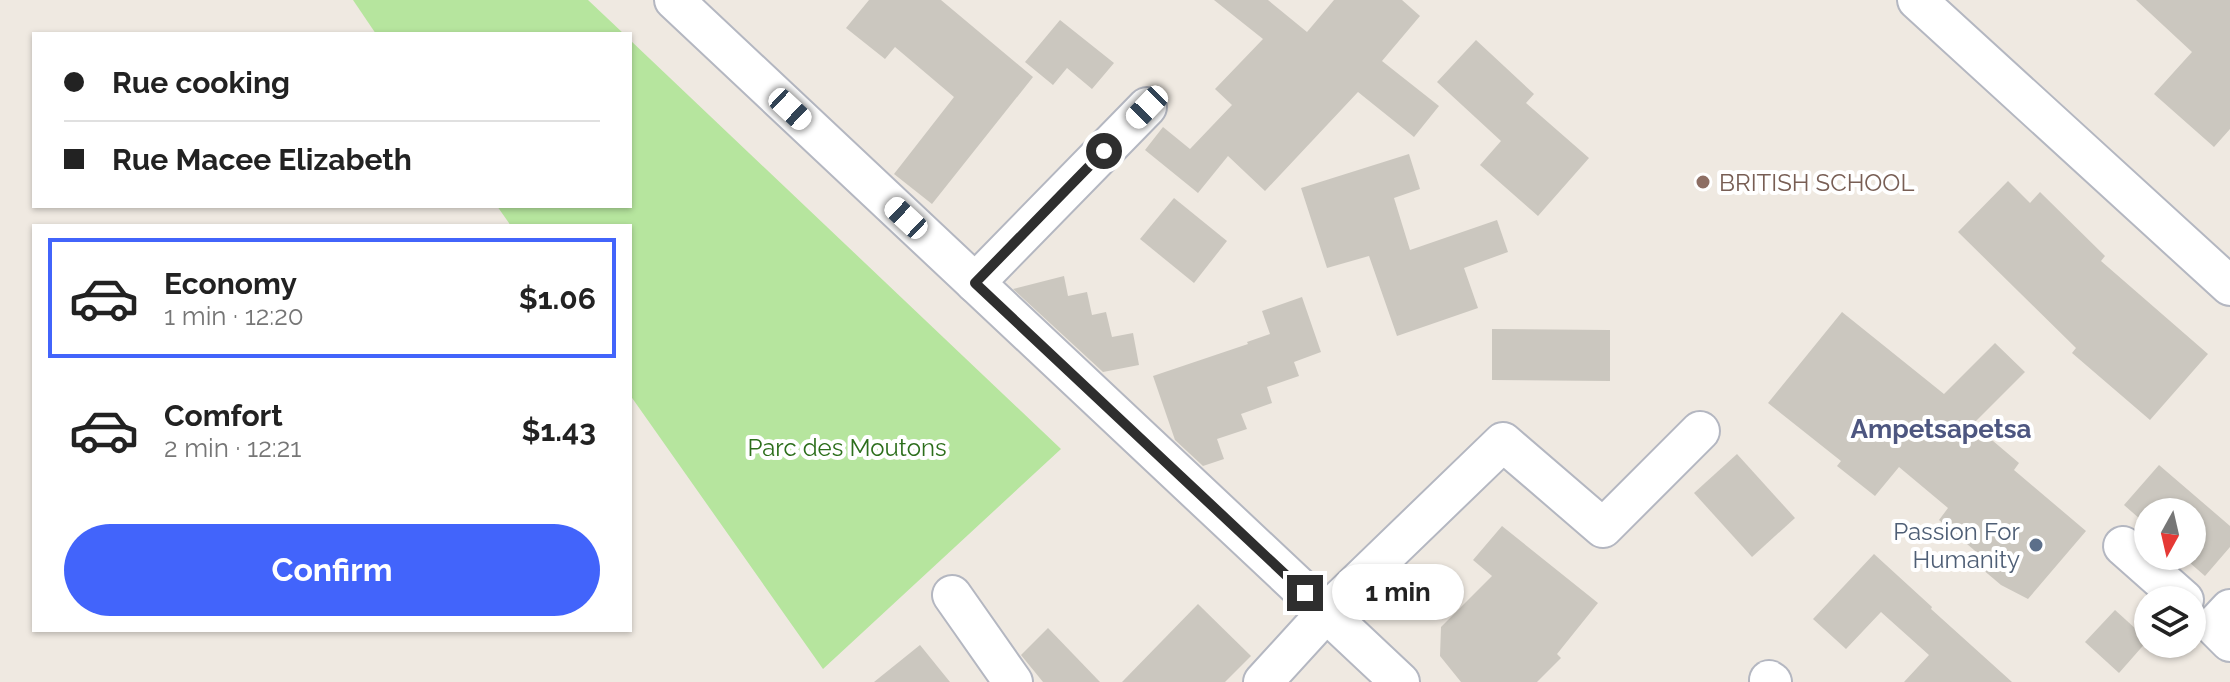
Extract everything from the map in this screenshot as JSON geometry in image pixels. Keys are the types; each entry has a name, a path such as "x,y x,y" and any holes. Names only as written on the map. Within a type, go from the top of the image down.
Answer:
{"street":[{"path":"674,0 1400,682"},
{"path":"1917,0 2230,286"},
{"path":"975,283 1147,107"},
{"path":"1263,682 1326,613 1503,442 1603,528 1700,431"},
{"path":"2123,546 2168,586"},
{"path":"952,595 1013,682"}],"green space":[{"path":"353,0 588,0 622,32 375,32"},
{"name":"Parc des Moutons","path":"632,42 1061,449 823,669 632,398 632,224 510,224 498,208 632,208"}],"building":[{"path":"869,0 941,0 1033,77 932,204 894,174 954,97 895,47 885,59 846,28"},
{"path":"1214,0 1268,0 1307,32 1334,0 1402,0 1420,16 1382,61 1439,106 1414,137 1358,92 1265,191 1228,156 1198,193 1145,150 1163,127 1190,149 1232,105 1215,89 1263,39"},
{"path":"2136,0 2230,0 2230,129 2214,147 2154,94 2192,52"},
{"path":"1060,20 1114,63 1092,89 1067,68 1053,85 1025,62"},
{"path":"1476,40 1534,94 1526,103 1589,158 1538,216 1480,165 1501,141 1437,82"},
{"path":"1409,154 1420,189 1394,198 1410,250 1497,220 1508,252 1464,268 1478,308 1397,336 1369,256 1327,268 1301,188"},
{"path":"2008,181 2030,203 2040,192 2105,256 2101,261 2208,354 2150,420 2072,353 2076,348 1958,232"},
{"path":"1174,198 1227,241 1194,283 1140,239"},
{"path":"1064,276 1068,296 1087,292 1092,315 1106,312 1112,337 1133,333 1139,365 1103,372 1013,289"},
{"path":"1302,297 1321,352 1294,362 1299,376 1267,387 1272,403 1241,414 1247,429 1217,439 1224,459 1203,466 1175,440 1153,376 1270,334 1262,311"},
{"path":"1842,312 1944,394 1995,343 2025,372 1973,424 2019,463 2014,470 2086,531 2028,599 2001,585 1975,563 1981,556 1939,520 1948,508 1899,467 1875,496 1837,466 1841,461 1768,403"},
{"path":"1492,329 1610,330 1610,381 1492,380"},
{"path":"1737,454 1795,518 1752,557 1694,493"},
{"path":"2159,465 2197,498 2134,498 2134,514 2124,505"},
{"path":"2206,505 2230,526 2230,547 2205,576 2198,570 2206,570"},
{"path":"1502,526 1598,603 1557,654 1561,658 1537,682 1461,682 1440,656 1441,627 1492,576 1473,560"},
{"path":"1874,554 2012,682 1904,682 1929,655 1881,612 1846,649 1813,619"},
{"path":"1198,604 1251,656 1225,682 1122,682"},
{"path":"2115,610 2134,627 2134,656 2119,673 2085,642"},
{"path":"1048,628 1100,682 1043,682 1021,655"},
{"path":"920,645 950,682 874,682"}],"place":[{"name":"BRITISH SCHOOL","path":"1703,182"},
{"name":"Passion For Humanity","path":"2036,545"}],"district":[{"name":"Ampetsapetsa","path":"1941,429"}],"route":[{"path":"1104,151 975,283 1305,593"}]}
